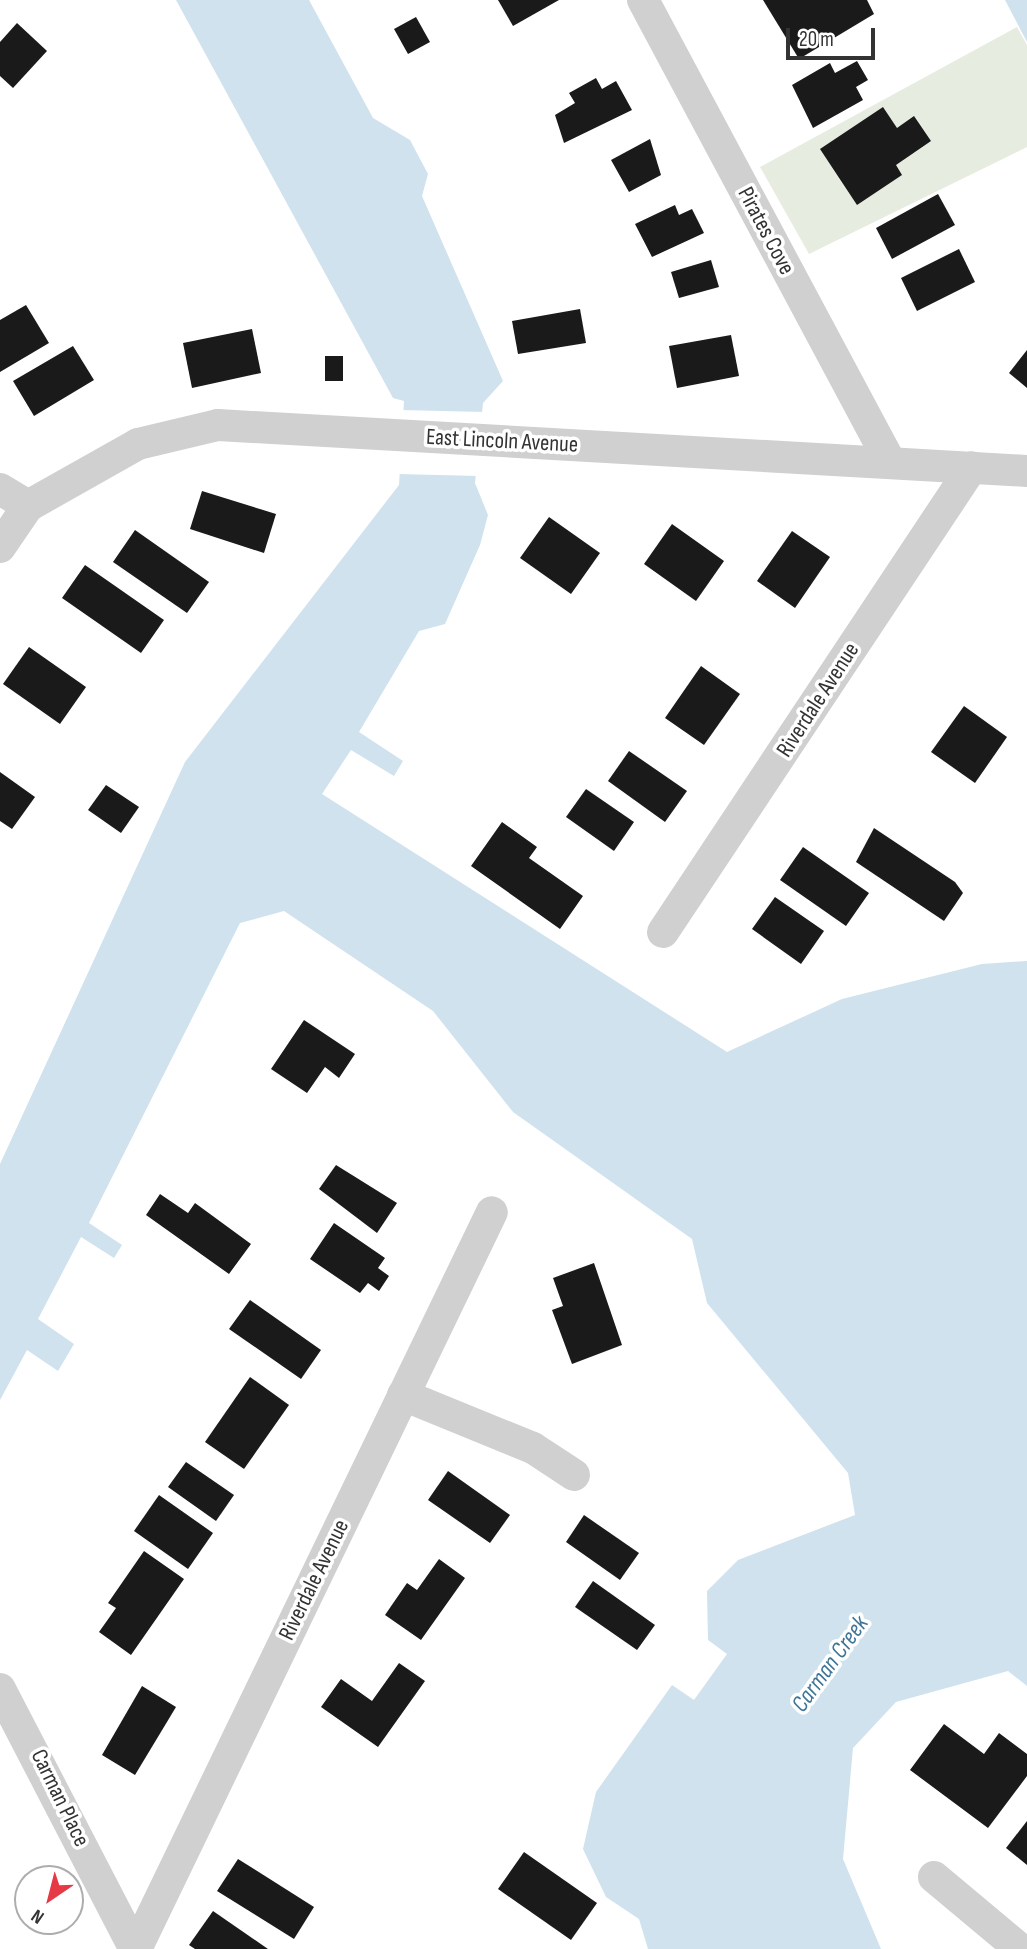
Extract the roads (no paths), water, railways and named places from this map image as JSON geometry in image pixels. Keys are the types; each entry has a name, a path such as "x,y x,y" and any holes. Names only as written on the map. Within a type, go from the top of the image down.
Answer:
{"street":[{"name":"Pirates Cove","path":"643,0 890,462"},
{"name":"East Lincoln Avenue","path":"28,506 138,444 218,425 1027,471"},
{"name":"Riverdale Avenue","path":"663,932 972,467"},
{"path":"0,489 28,506 0,547"},
{"name":"Riverdale Avenue","path":"135,1949 492,1212"},
{"path":"403,1395 533,1448 574,1475"},
{"name":"Carman Place","path":"0,1689 135,1949"},
{"path":"934,1877 1020,1949"}],"water":[{"name":"Carman Creek","path":"176,0 309,0 373,118 410,140 428,174 422,196 503,381 483,403 475,483 488,515 480,545 445,624 419,631 359,732 403,761 394,776 351,750 322,794 727,1052 842,999 982,964 1027,961 1027,1686 1008,1671 896,1702 853,1748 843,1859 881,1949 648,1949 639,1919 606,1897 583,1849 596,1792 672,1685 694,1700 727,1654 708,1640 707,1591 738,1560 855,1515 848,1473 707,1303 692,1239 513,1112 433,1011 284,911 240,923 89,1223 122,1245 114,1258 81,1237 38,1319 74,1344 58,1371 27,1350 0,1400 0,1164 185,762 399,485 404,401 393,398"},
{"path":"1005,0 1027,0 1027,42"}]}
